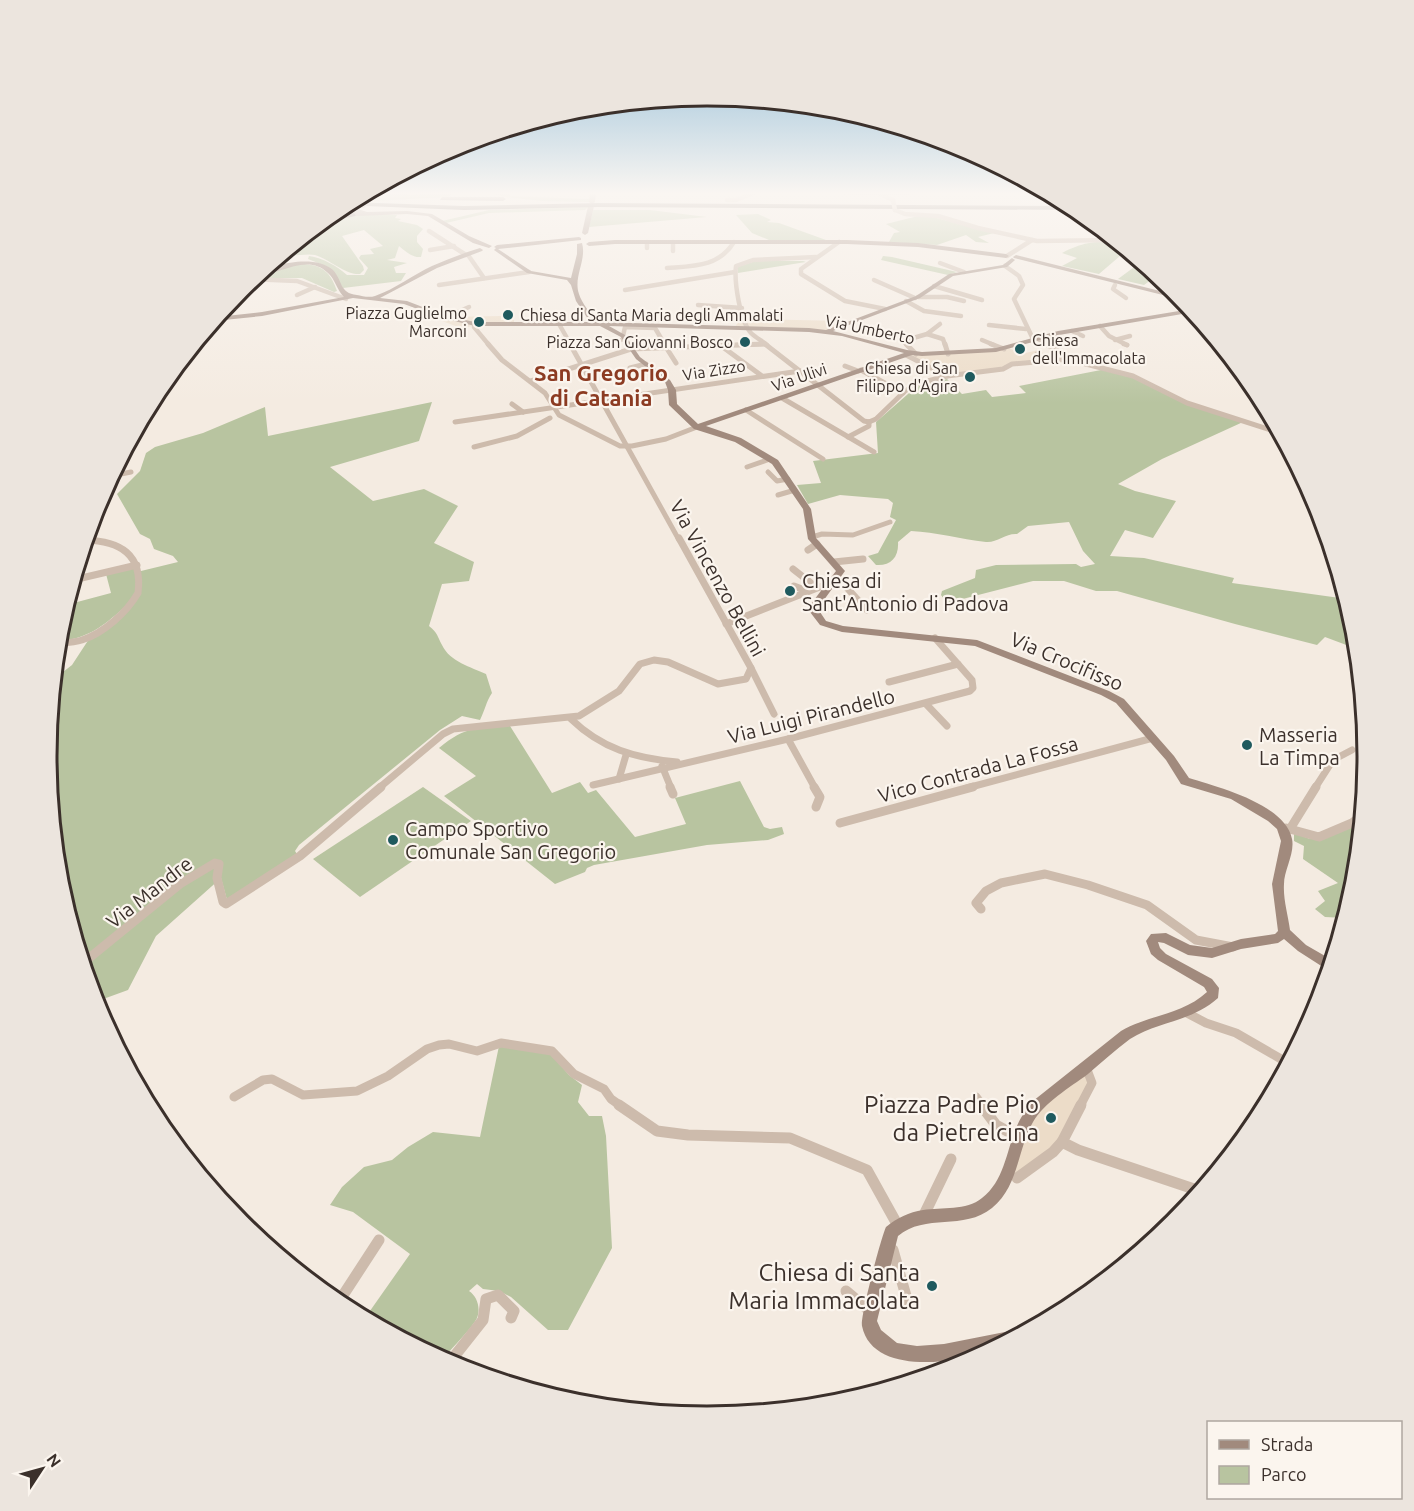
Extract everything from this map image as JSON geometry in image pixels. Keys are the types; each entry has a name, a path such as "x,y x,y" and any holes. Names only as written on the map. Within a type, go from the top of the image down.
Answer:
{"street":[{"path":"276,269 300,263 321,266 332,273 342,293 348,298"},
{"path":"375,298 449,263"},
{"path":"473,263 484,278"},
{"path":"516,263 529,272"},
{"path":"576,263 574,285 578,300 597,324 623,337 631,350 669,381 673,405 697,427 738,440 770,459 783,471 807,509 814,541 842,571 837,579 726,624"},
{"path":"667,268 711,263"},
{"path":"744,263 736,266 735,272 748,328 765,344 864,421 869,422 876,419 916,384 947,376 1003,369 1012,364 1070,359"},
{"path":"810,263 800,272 806,278 845,301 885,309"},
{"path":"941,263 964,272"},
{"path":"826,332 916,298 951,275 995,263"},
{"path":"1012,263 1023,285 1014,299 1026,329 1035,338 1070,359 1137,378 1187,403 1270,431"},
{"path":"1035,263 1164,293"},
{"path":"439,285 529,272 572,281 574,285"},
{"path":"625,290 735,272"},
{"path":"565,279 574,276"},
{"path":"265,279 290,279 348,298"},
{"path":"874,280 916,298 947,297 964,301"},
{"path":"1117,283 1113,289 1126,298"},
{"path":"934,286 982,300"},
{"path":"297,295 315,287"},
{"path":"227,318 262,314 348,298 375,298 411,303 449,318 473,322 597,324"},
{"path":"906,302 924,310 961,316"},
{"path":"698,305 742,308"},
{"path":"449,318 469,307"},
{"name":"Via Umberto","path":"597,324 826,332 857,337 911,354 948,354 1004,349 1035,338 1182,312"},
{"path":"745,319 770,320"},
{"path":"473,322 502,360 545,393 563,417 598,437 627,447 649,446 697,427"},
{"name":"Via Vincenzo Bellini","path":"300,856 443,734 453,729 502,723 571,719 619,692 636,668 647,661 668,662 704,678 726,684 746,679 751,668 559,324"},
{"path":"903,341 927,333 940,324"},
{"path":"989,326 1026,329"},
{"path":"1100,326 1115,339 1127,345"},
{"path":"623,337 625,327 655,328 676,363"},
{"path":"908,331 915,336"},
{"path":"1072,331 1083,336"},
{"path":"927,333 943,339 948,354"},
{"path":"1115,339 1130,336"},
{"path":"610,344 623,337"},
{"path":"896,337 903,341 911,354 947,376"},
{"path":"982,340 1004,349"},
{"path":"531,381 631,350 765,344"},
{"path":"720,345 762,376"},
{"name":"Via Ulivi","path":"697,427 911,354"},
{"path":"1037,354 1048,362"},
{"path":"630,368 646,364"},
{"path":"845,366 903,393"},
{"name":"Via Zizzo","path":"455,422 800,371"},
{"path":"782,398 874,452"},
{"path":"512,404 523,412"},
{"path":"540,409 548,418"},
{"path":"746,410 823,459"},
{"path":"474,447 517,436 548,418 563,417"},
{"path":"848,437 862,431 870,424 869,422"},
{"path":"747,467 770,459"},
{"path":"122,473 131,471"},
{"path":"768,472 777,481 788,479"},
{"path":"778,495 795,490"},
{"path":"808,550 819,534 837,536 862,533 890,522"},
{"path":"810,526 837,536"},
{"path":"67,643 83,640 101,631 132,603 137,593 139,583 137,565 127,551 114,543 94,540"},
{"path":"834,562 863,559"},
{"path":"82,578 137,565"},
{"path":"793,568 816,587"},
{"path":"837,579 867,610"},
{"name":"Via Crocifisso","path":"837,579 816,604 815,612 823,623 842,629 977,643 1114,697 1153,738 1182,777 1190,783 1235,796 1286,828"},
{"path":"795,586 807,591"},
{"name":"Via Luigi Pirandello","path":"661,765 685,763 788,739 926,704 962,694 973,688 972,680 935,638"},
{"path":"889,682 958,664"},
{"path":"751,668 774,714"},
{"path":"926,704 947,726"},
{"path":"571,719 590,738 626,755 661,765"},
{"name":"Vico Contrada La Fossa","path":"840,823 1153,738"},
{"path":"788,739 820,797 816,807"},
{"path":"1324,961 1302,948 1284,932 1278,884 1287,841 1286,828 1333,760 1352,750"},
{"path":"619,779 626,755"},
{"path":"593,785 661,765"},
{"path":"661,765 673,794"},
{"path":"1286,828 1319,837 1353,822"},
{"name":"Via Mandre","path":"89,958 169,894 209,866 219,864 217,878 223,902 226,904 300,856"},
{"path":"981,909 976,903 986,891 994,886 1008,880 1045,874 1123,896 1154,909 1196,940 1215,945 1233,946"},
{"path":"980,1344 945,1351 903,1353 892,1350 870,1330 871,1311 891,1232 897,1224 924,1217 974,1211 985,1206 1002,1186 1026,1123 1037,1106 1132,1032 1186,1013 1214,994 1213,988 1201,979 1155,951 1152,941 1155,937 1166,938 1188,950 1212,953 1233,946 1278,938 1284,932"},
{"path":"1186,1013 1206,1023 1236,1033 1281,1059"},
{"path":"234,1097 263,1080 272,1079 303,1095 357,1091 388,1076 427,1049 439,1045 449,1044 477,1051 501,1043 547,1048 559,1057 574,1074 604,1089 611,1099 657,1131 688,1135 779,1136 790,1138 860,1165 872,1177 897,1224"},
{"path":"1017,1178 1053,1152 1062,1142 1092,1083 1086,1067"},
{"path":"976,1097 996,1125 1020,1138"},
{"path":"1062,1142 1078,1150 1192,1188"},
{"path":"924,1217 951,1160"},
{"path":"344,1294 379,1240"},
{"path":"887,1246 893,1250 908,1303"},
{"path":"846,1291 871,1311"},
{"path":"455,1355 483,1320 486,1299 498,1295 514,1311 511,1318"}],"green space":[{"path":"317,263 328,263 347,275 364,275 368,268 363,263 407,263 394,267 396,273 406,273 401,281 343,288 328,267"},
{"path":"330,263 361,263 364,270 360,274 354,274"},
{"path":"751,263 803,263 738,273 738,267"},
{"path":"892,263 916,263 957,272 948,275"},
{"path":"1069,263 1112,263 1099,274 1062,266"},
{"path":"303,264 321,268 332,279 337,291 334,292 302,278 266,278 274,271"},
{"path":"1135,266 1150,280 1144,285 1118,279"},
{"path":"1106,369 1131,377 1187,405 1243,422 1162,459 1118,484 1135,491 1176,501 1153,538 1125,530 1110,556 1144,558 1234,578 1232,583 1338,598 1347,645 1325,637 1317,645 1117,591 1096,591 1064,581 1033,581 947,603 941,595 942,591 975,578 976,570 996,565 1076,564 1081,567 1095,564 1083,551 1069,522 1028,526 1017,534 990,542 911,531 898,542 897,552 890,562 876,565 868,556 878,553 896,520 890,517 893,503 888,499 840,495 808,504 797,485 821,483 813,461 878,453 876,422 916,387 947,379 962,394 986,390 992,397 1026,393 1019,386"},
{"path":"432,402 419,441 330,467 373,501 424,489 458,506 434,543 474,562 469,581 442,584 429,626 450,656 486,674 492,693 480,720 462,716 440,730 299,845 295,851 297,854 227,900 221,878 156,936 128,990 104,999 79,924 69,882 63,840 58,798 57,756 58,713 63,672 72,665 89,639 133,604 141,593 141,571 178,562 173,556 154,549 150,539 140,534 117,494 140,471 146,453 155,447 203,433 265,407 268,436"},
{"path":"135,567 137,581 132,599 104,624 91,632 67,640 75,603 111,593 106,574"},
{"path":"510,726 552,793 580,782 588,793 596,790 635,837 686,824 675,798 740,781 764,827 770,829 782,827 784,834 768,840 707,845 594,865 587,868 585,872 555,884 444,796 476,776 439,748 465,732 480,728"},
{"name":"Campo Sportivo Comunale San Gregorio","path":"423,787 471,821 360,897 313,859"},
{"path":"1353,826 1345,882 1337,918 1325,917 1315,909 1325,901 1318,891 1338,883 1303,859 1304,846 1294,841 1294,833 1310,839"},
{"path":"499,1046 549,1052 569,1075 582,1085 578,1102 589,1116 602,1116 606,1136 612,1248 568,1330 548,1330 511,1297 499,1291 483,1289 477,1284 469,1291 478,1303 477,1318 449,1352 370,1311 410,1254 353,1212 330,1205 342,1187 364,1167 392,1160 433,1132 480,1137"}],"shaded area":[{"name":"Piazza Guglielmo Marconi","path":"501,316 501,320 514,320 514,325 461,328 442,321 451,317"},
{"path":"740,320 848,323 826,332 734,328"},
{"path":"1009,348 1021,354 1039,350 1055,361 1012,364 1003,369 947,376 932,368 937,366 932,363 926,365 906,355"},
{"name":"Piazza Padre Pio da Pietrelcina","path":"1086,1067 1092,1083 1068,1131 1017,1178 1008,1173 1026,1123"}],"place":[{"name":"Chiesa di Santa Maria degli Ammalati","path":"508,315"},
{"name":"Piazza Guglielmo Marconi","path":"479,322"},
{"name":"Piazza San Giovanni Bosco","path":"745,342"},
{"name":"Chiesa dell'Immacolata","path":"1020,349"},
{"name":"Chiesa di San Filippo d'Agira","path":"970,377"},
{"name":"Chiesa di Sant'Antonio di Padova","path":"790,591"},
{"name":"Masseria La Timpa","path":"1247,745"},
{"name":"Campo Sportivo Comunale San Gregorio","path":"393,840"},
{"name":"Piazza Padre Pio da Pietrelcina","path":"1051,1118"},
{"name":"Chiesa di Santa Maria Immacolata","path":"932,1286"}],"district":[{"name":"San Gregorio di Catania","path":"601,384"}]}
